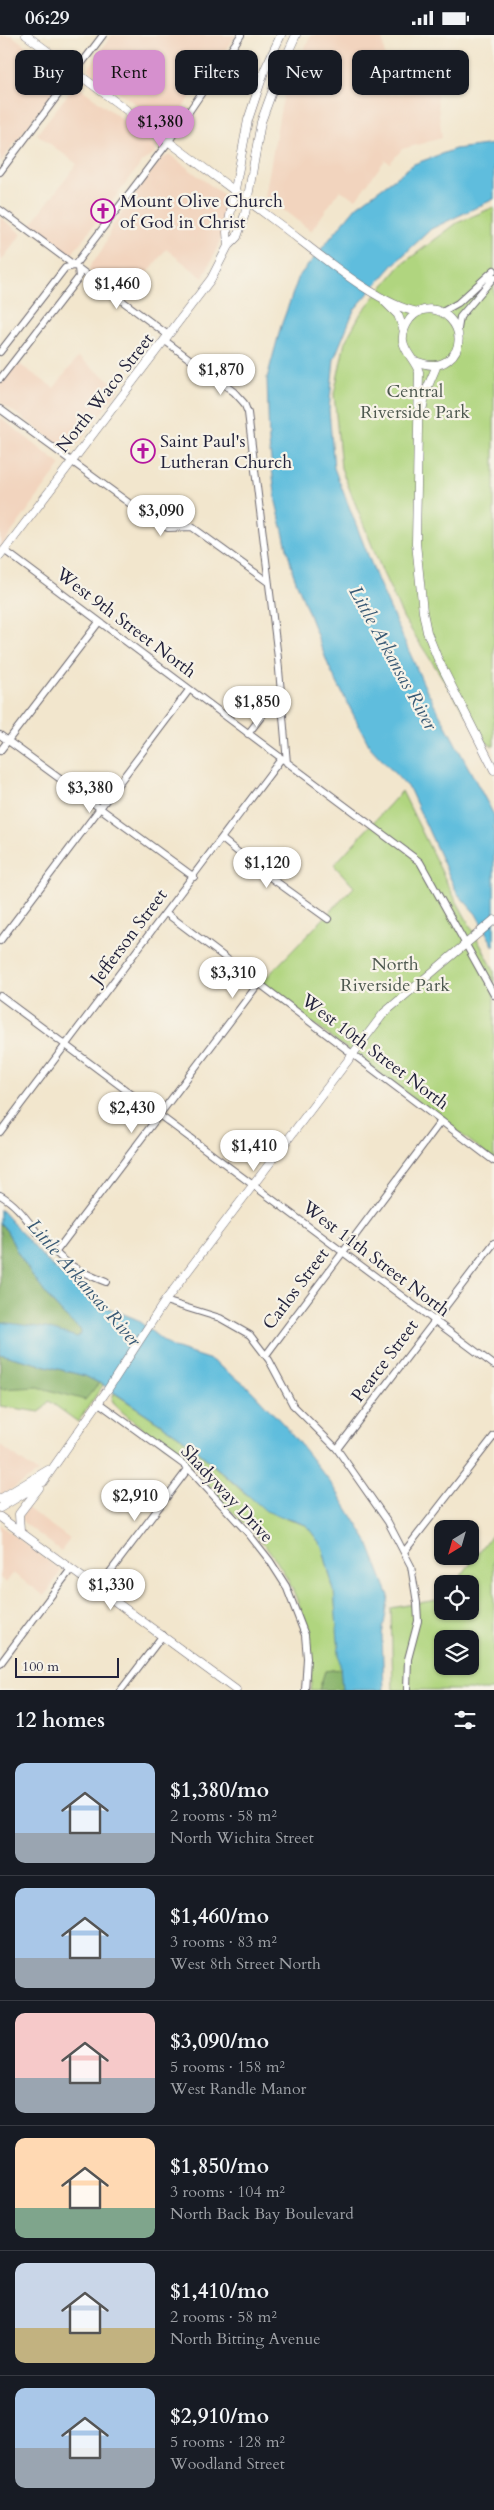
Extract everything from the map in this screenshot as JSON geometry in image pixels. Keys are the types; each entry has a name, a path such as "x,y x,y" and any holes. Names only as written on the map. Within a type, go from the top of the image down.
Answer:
{"street":[{"path":"26,35 46,50"},
{"path":"83,62 103,35"},
{"path":"0,352 65,268 76,267 169,141 241,35"},
{"name":"North Waco Street","path":"228,246 227,233 253,102 281,35"},
{"name":"North Waco Street","path":"2,553 70,461 211,279 228,246 237,237 248,201 255,146 261,122 280,70 296,35"},
{"path":"83,77 235,192 380,297 408,311 419,312"},
{"path":"0,172 59,95"},
{"path":"0,210 166,338 234,392 242,401 248,413 252,433 280,691 284,761"},
{"path":"0,379 79,277 76,267"},
{"path":"442,312 458,303 494,270"},
{"path":"415,361 426,365 437,365 446,361 457,347 460,317 494,277"},
{"path":"380,297 398,315 404,331 405,347 415,361 419,371 416,543 427,632 437,657 491,759 494,771"},
{"path":"404,331 412,316 427,310 442,312 452,319 458,329"},
{"path":"419,430 426,391 437,365"},
{"path":"0,409 155,522 168,528 192,527 268,582"},
{"name":"West 9th Street North","path":"2,553 99,622 420,862 494,995"},
{"path":"0,751 99,622"},
{"path":"0,941 189,690"},
{"path":"248,734 280,691"},
{"path":"0,735 194,877"},
{"name":"Jefferson Street","path":"0,1132 222,839 284,761"},
{"path":"222,839 256,867 328,919"},
{"name":"West 10th Street North","path":"166,913 494,1161"},
{"path":"20,1532 19,1514 44,1482 54,1465 99,1403 165,1301 352,1054 384,1013 494,920"},
{"path":"55,1253 259,983"},
{"name":"West 11th Street North","path":"0,996 494,1365"},
{"name":"Carlos Street","path":"266,1355 441,1121"},
{"path":"0,1195 17,1208 55,1253 85,1274 106,1282"},
{"name":"Pearce Street","path":"337,1449 494,1243"},
{"path":"165,1301 234,1325 250,1335 266,1355 293,1405 337,1449 388,1522 411,1567 414,1582 418,1621 408,1659 407,1690"},
{"name":"Shadyway Drive","path":"99,1403 188,1469 248,1533 286,1586 304,1635 307,1658 305,1690"},
{"path":"404,1552 494,1436"},
{"path":"0,1499 42,1475 54,1465"},
{"path":"98,1588 188,1469"},
{"path":"0,1508 44,1482"},
{"path":"0,1517 236,1690"},
{"path":"0,1664 71,1569"},
{"path":"122,1690 163,1635"}],"shaded area":[{"path":"0,35 11,35 31,50 15,50 15,95 50,95 0,163"},
{"path":"112,35 236,35 225,50 175,50 175,95 192,95 168,128 123,95 165,95 165,50 101,50"},
{"path":"311,35 382,35 384,50 352,50 352,95 437,95 442,138 402,149 390,163 385,160 356,199 340,190 311,231 265,196 284,95 342,95 342,50 304,50"},
{"path":"93,62 93,73 88,69"},
{"path":"83,90 157,146 155,154 144,160 70,256 29,227 77,164 37,134 67,95 83,95"},
{"path":"170,155 225,196 229,205 219,244 203,278 166,249 127,300 92,274 89,268 103,249 112,226 161,159"},
{"path":"0,217 22,234 0,262"},
{"path":"78,357 120,388 78,444 66,449 0,402 0,383 16,362 54,388"},
{"path":"0,417 61,465 0,548"},
{"path":"0,1445 38,1473 0,1496"},
{"path":"27,1508 70,1539 61,1551 23,1522 22,1515"},
{"path":"0,1525 61,1571 45,1596 13,1573 6,1583 0,1578"}],"green space":[{"name":"Central Riverside Park","path":"494,207 494,746 492,746 483,740 404,619 383,573 341,468 334,394 345,342 361,313 401,265 457,223"},
{"name":"North Riverside Park","path":"402,791 449,887 494,970 494,1159 260,984 354,887 334,865"},
{"path":"0,1223 46,1295 81,1330 81,1334 77,1337 0,1322"},
{"path":"0,1354 85,1376 103,1385 78,1422 49,1401 40,1412 0,1406"},
{"path":"0,1354 85,1376 99,1383 85,1400 38,1387 0,1389"},
{"path":"114,1393 185,1440 243,1492 286,1519 306,1525 322,1546 334,1591 341,1669 325,1671 319,1690 310,1690 312,1670 310,1650 307,1629 301,1609 283,1571 272,1554 256,1534 229,1509 197,1471 114,1404 112,1399"},
{"path":"494,1532 494,1690 393,1690 391,1608 434,1600 434,1620 479,1620 479,1575 462,1575 469,1565 479,1565 479,1552"},
{"path":"341,1669 342,1690 319,1690 325,1671"}],"water":[{"name":"Little Arkansas River","path":"494,144 494,199 431,229 394,264 354,310 334,359 329,410 334,468 378,581 424,685 494,815 494,947 476,914 457,893 410,790 370,747 329,667 293,573 276,502 269,443 267,378 281,326 299,276 357,206 414,164 455,149"},
{"path":"0,1209 45,1259 71,1284 96,1303 136,1319 171,1347 211,1360 248,1387 287,1428 334,1487 367,1540 389,1596 382,1635 384,1690 342,1690 334,1591 322,1546 306,1525 266,1511 185,1440 103,1385 85,1376 0,1354 0,1322 46,1328 77,1337 81,1334 81,1330 46,1295 0,1223"}],"place":[{"name":"Mount Olive Church of God in Christ","path":"103,211"},
{"name":"Saint Paul's Lutheran Church","path":"143,451"}]}
